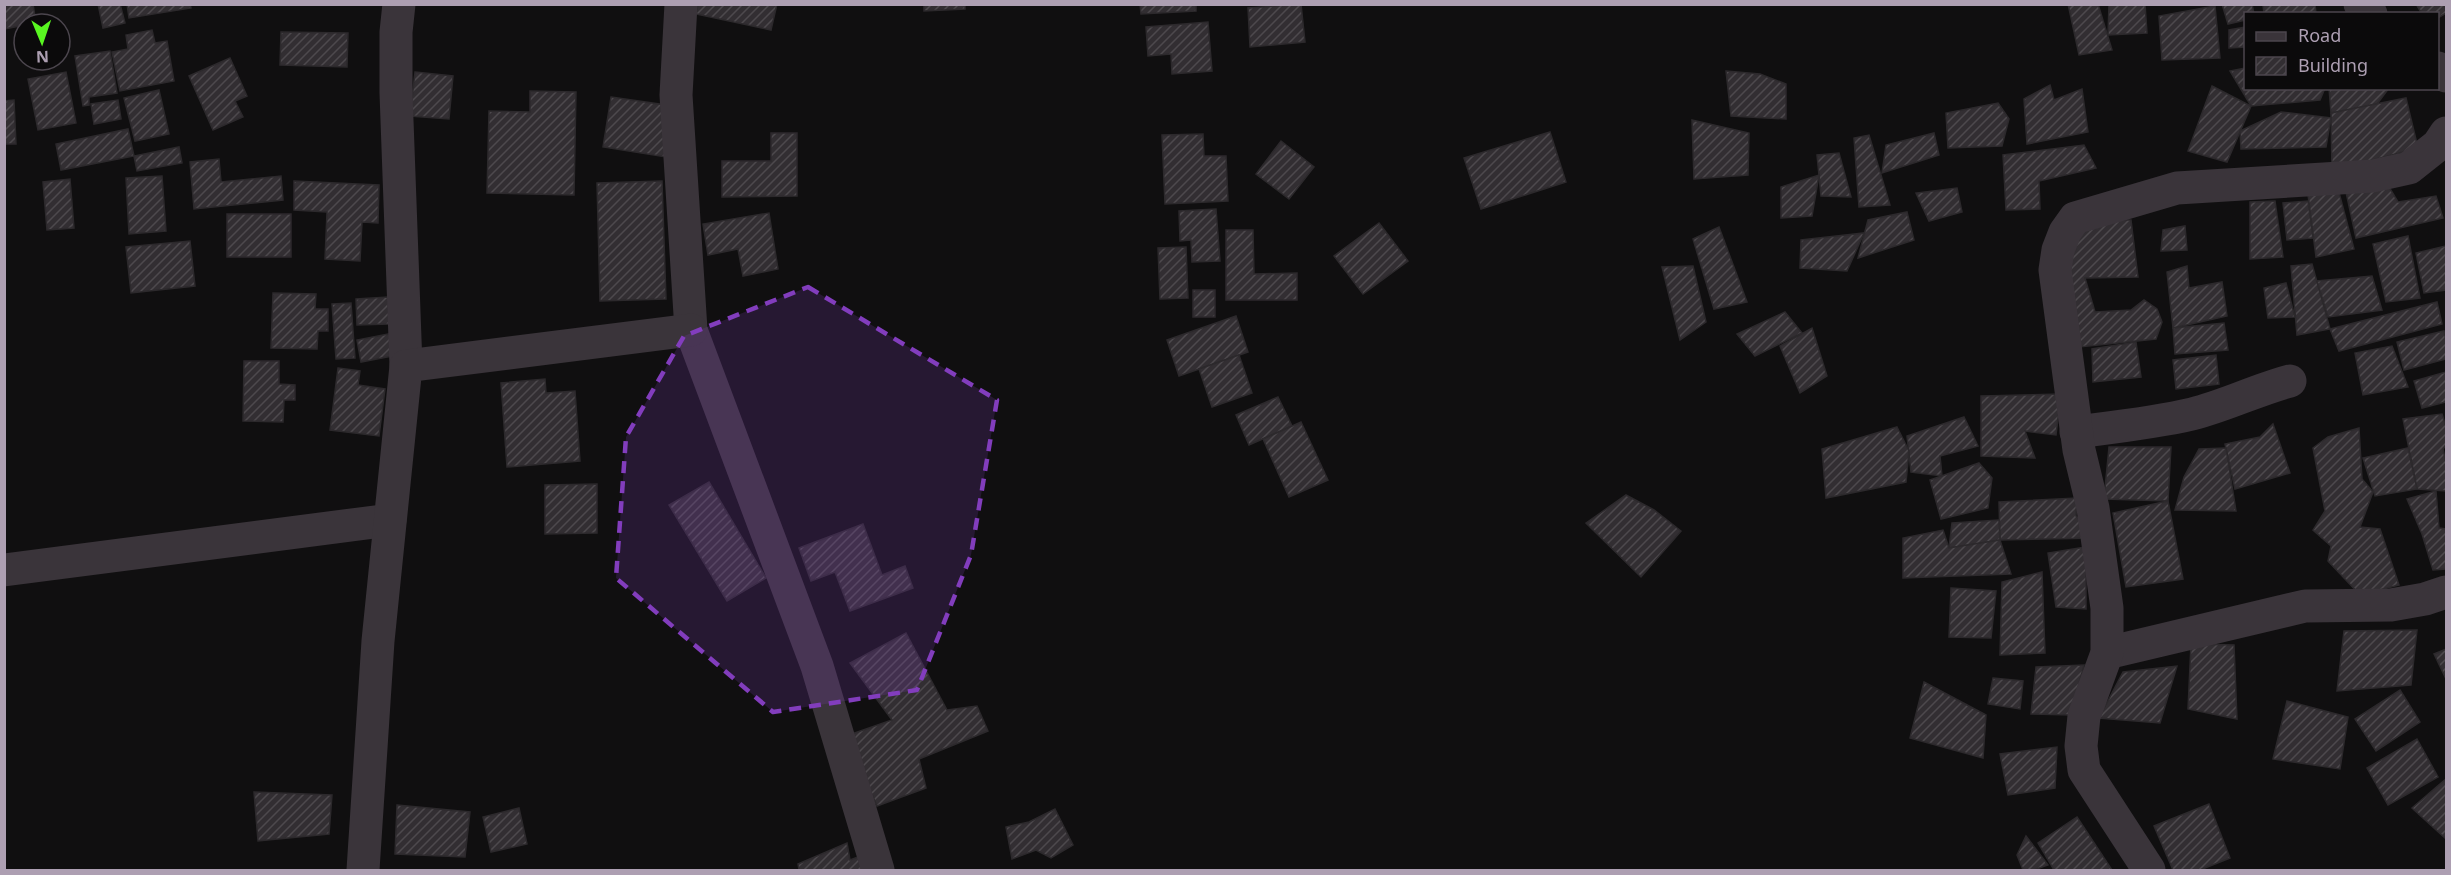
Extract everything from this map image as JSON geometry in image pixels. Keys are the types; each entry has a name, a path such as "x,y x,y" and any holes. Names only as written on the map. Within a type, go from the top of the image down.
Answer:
{"street":[{"path":"363,870 378,641 406,366 396,93 396,32 399,4"},
{"path":"681,4 676,95 692,330 817,666 878,870"},
{"path":"2149,870 2084,770 2081,746 2084,716 2106,653 2107,608 2095,518 2076,432 2055,270 2061,241 2075,218 2177,188 2373,176 2409,168 2438,145 2446,133"},
{"path":"406,366 692,330"},
{"path":"2076,432 2194,413 2290,381"},
{"path":"4,570 390,520"},
{"path":"2106,653 2305,606 2391,605 2425,599 2446,592"}],"highlighted area":[{"path":"808,287 997,400 971,555 917,690 773,712 616,578 626,437 684,336"}],"building":[{"path":"4,4 33,4 34,12 12,12 12,28 4,29"},
{"path":"98,4 120,4 125,23 103,28"},
{"path":"127,4 190,4 191,8 129,18"},
{"path":"698,4 777,4 771,30 696,14"},
{"path":"924,4 965,4 965,9 924,11"},
{"path":"1140,4 1196,4 1196,11 1141,14"},
{"path":"1301,4 1305,42 1250,47 1248,8"},
{"path":"2068,4 2098,4 2112,50 2079,55"},
{"path":"2109,4 2145,4 2147,33 2108,35"},
{"path":"2222,4 2252,4 2254,12 2244,12 2244,20 2228,24"},
{"path":"2315,4 2316,12 2264,12 2263,5"},
{"path":"2416,4 2445,4 2446,13 2439,17 2439,12 2421,12"},
{"path":"2215,6 2220,58 2162,60 2159,16"},
{"path":"1208,22 1212,71 1172,74 1171,54 1148,56 1146,27"},
{"path":"2244,27 2244,47 2229,48 2229,30"},
{"path":"152,30 155,43 167,41 174,81 120,91 112,52 128,49 126,35"},
{"path":"281,32 348,33 347,67 280,65"},
{"path":"110,51 117,93 89,97 89,105 83,106 75,56"},
{"path":"230,58 247,96 235,101 243,117 213,130 189,76"},
{"path":"2244,68 2244,90 2324,90 2320,100 2251,106 2230,71"},
{"path":"1726,71 1760,74 1786,84 1786,119 1731,116"},
{"path":"66,72 76,123 38,130 28,79"},
{"path":"415,72 453,76 449,119 410,116"},
{"path":"2050,85 2054,100 2082,89 2088,132 2027,144 2024,99"},
{"path":"2212,86 2251,106 2227,162 2188,151"},
{"path":"159,90 169,134 135,141 124,98"},
{"path":"2329,90 2388,90 2377,104 2331,113"},
{"path":"530,91 576,92 574,195 487,193 489,111 530,112"},
{"path":"611,97 673,106 666,157 603,147"},
{"path":"2406,98 2418,148 2332,171 2331,113"},
{"path":"14,100 16,144 4,144 4,101"},
{"path":"118,100 121,119 94,124 91,104"},
{"path":"1998,103 2009,119 2002,146 1948,148 1946,113"},
{"path":"2281,112 2331,118 2326,147 2241,149 2240,131"},
{"path":"1692,120 1749,133 1748,175 1694,179"},
{"path":"128,129 134,156 61,170 56,144"},
{"path":"1550,132 1566,182 1481,209 1464,158"},
{"path":"771,133 797,133 797,196 722,197 722,161 771,161"},
{"path":"1934,133 1939,155 1882,173 1886,145"},
{"path":"1203,134 1204,156 1226,156 1228,201 1165,204 1162,135"},
{"path":"1869,135 1890,205 1859,207 1854,138"},
{"path":"1281,141 1314,167 1289,199 1256,174"},
{"path":"2084,145 2096,168 2039,181 2040,209 2006,210 2003,155"},
{"path":"179,147 182,163 137,171 134,156"},
{"path":"1839,153 1851,197 1821,196 1817,155"},
{"path":"219,159 221,182 281,176 283,200 194,209 190,162"},
{"path":"1819,175 1812,216 1781,218 1781,187"},
{"path":"162,176 166,231 129,234 126,178"},
{"path":"70,179 74,228 47,230 43,182"},
{"path":"294,181 379,185 378,223 362,222 360,261 325,259 327,212 294,210"},
{"path":"662,181 666,299 600,301 597,183"},
{"path":"2386,182 2398,202 2436,196 2443,218 2356,238 2344,183"},
{"path":"2337,185 2354,249 2316,257 2307,187"},
{"path":"1957,188 1962,212 1929,221 1916,193"},
{"path":"2275,201 2283,257 2250,259 2250,202"},
{"path":"2308,201 2313,238 2287,240 2283,203"},
{"path":"1216,209 1220,261 1192,262 1191,240 1180,241 1179,211"},
{"path":"1907,212 1914,240 1858,258 1868,220"},
{"path":"769,213 778,269 743,276 738,249 708,255 703,224"},
{"path":"227,214 291,214 291,257 227,257"},
{"path":"2118,220 2131,220 2138,277 2085,278 2095,312 2131,310 2144,300 2157,309 2162,322 2156,339 2079,347 2063,278 2080,233"},
{"path":"1379,223 1408,261 1363,294 1334,256"},
{"path":"2185,226 2187,250 2161,251 2163,230"},
{"path":"1719,227 1747,302 1714,309 1693,239"},
{"path":"1226,230 1253,230 1254,274 1297,273 1297,300 1226,300"},
{"path":"1864,233 1847,271 1800,268 1801,240"},
{"path":"2408,236 2420,298 2386,302 2373,244"},
{"path":"190,241 195,286 131,293 126,247"},
{"path":"2446,246 2446,290 2424,293 2416,253"},
{"path":"1186,247 1188,298 1160,299 1158,248"},
{"path":"2312,264 2330,329 2297,335 2291,266"},
{"path":"1693,266 1706,322 1680,340 1662,267"},
{"path":"2187,266 2189,288 2222,282 2227,316 2173,328 2167,272"},
{"path":"2372,276 2382,310 2328,317 2317,281"},
{"path":"2286,283 2295,317 2268,318 2264,288"},
{"path":"1193,290 1215,290 1215,317 1193,317"},
{"path":"273,293 316,294 315,309 328,309 328,331 318,331 317,349 271,348"},
{"path":"388,297 389,324 357,325 356,299"},
{"path":"2437,302 2442,324 2339,351 2330,329"},
{"path":"351,303 355,358 336,359 332,304"},
{"path":"1785,312 1802,333 1755,356 1737,334"},
{"path":"1236,316 1248,352 1179,376 1167,340"},
{"path":"2224,323 2228,350 2175,354 2173,328"},
{"path":"1812,328 1827,376 1800,393 1780,346"},
{"path":"2444,331 2446,359 2404,370 2397,342"},
{"path":"394,333 398,355 361,362 357,340"},
{"path":"2136,342 2141,377 2093,382 2092,349"},
{"path":"2392,346 2408,387 2363,395 2355,353"},
{"path":"1239,355 1252,393 1212,407 1199,369"},
{"path":"2216,355 2219,384 2176,389 2173,360"},
{"path":"244,361 279,361 279,384 295,385 295,400 284,400 283,422 243,421"},
{"path":"338,368 360,371 358,385 385,389 379,436 330,430"},
{"path":"2446,372 2446,402 2422,408 2414,381"},
{"path":"545,379 546,393 575,391 580,461 507,467 501,383"},
{"path":"2061,394 2056,435 2025,431 2035,458 1981,456 1981,396"},
{"path":"1278,397 1292,426 1249,445 1236,415"},
{"path":"2442,414 2446,427 2446,445 2443,449 2446,463 2446,491 2417,489 2403,419"},
{"path":"1964,417 1978,446 1940,456 1942,476 1911,472 1907,436"},
{"path":"1301,422 1328,480 1289,497 1263,439"},
{"path":"2273,424 2290,473 2235,489 2225,444 2260,437"},
{"path":"1897,427 1909,451 1906,482 1826,498 1822,449"},
{"path":"2359,428 2362,479 2373,492 2360,527 2380,529 2399,585 2360,595 2328,561 2331,546 2313,530 2325,511 2313,448 2328,437"},
{"path":"2109,447 2171,447 2168,501 2104,499"},
{"path":"2226,448 2236,511 2175,510 2184,477 2199,449"},
{"path":"2408,448 2417,489 2375,496 2363,458"},
{"path":"1979,463 1992,478 1988,508 1941,519 1930,480"},
{"path":"709,482 766,578 727,601 669,505"},
{"path":"597,484 597,533 545,534 545,485"},
{"path":"2436,491 2439,528 2446,529 2446,569 2433,570 2422,534 2407,499"},
{"path":"1626,495 1654,510 1681,531 1641,577 1586,523"},
{"path":"2077,498 2076,516 2098,538 2000,540 1999,502"},
{"path":"2168,501 2183,579 2126,587 2113,513"},
{"path":"1999,520 2000,540 1949,548 1952,523"},
{"path":"863,524 882,575 905,566 913,588 850,611 835,572 811,581 799,548"},
{"path":"1943,530 1949,548 2000,540 2011,574 1903,578 1903,538"},
{"path":"2086,547 2086,609 2056,607 2048,553"},
{"path":"2042,572 2045,653 2000,655 2002,582"},
{"path":"1951,588 1996,591 1991,638 1949,637"},
{"path":"2417,630 2411,685 2337,691 2344,631"},
{"path":"906,633 947,710 977,706 988,731 919,759 926,788 877,806 846,736 892,720 850,663"},
{"path":"2191,644 2234,645 2237,719 2188,709"},
{"path":"2446,649 2446,679 2434,654"},
{"path":"2084,665 2071,715 2031,714 2036,667"},
{"path":"2177,666 2160,723 2099,718 2123,672"},
{"path":"1993,678 2023,681 2020,709 1988,704"},
{"path":"1924,682 1986,715 1983,758 1910,738"},
{"path":"2400,690 2420,722 2376,751 2355,719"},
{"path":"2287,701 2348,717 2340,769 2273,759"},
{"path":"2417,739 2438,777 2388,805 2367,768"},
{"path":"2057,747 2055,788 2008,795 2000,754"},
{"path":"2446,779 2446,836 2445,838 2412,808"},
{"path":"254,792 332,795 329,834 258,841"},
{"path":"2209,804 2230,858 2200,870 2173,870 2154,826"},
{"path":"397,805 470,812 465,857 395,854"},
{"path":"519,808 527,844 491,852 483,817"},
{"path":"1055,809 1073,845 1051,858 1036,850 1012,859 1006,827 1029,822"},
{"path":"2077,817 2112,870 2054,870 2038,843"},
{"path":"2026,836 2048,865 2034,870 2023,870 2017,855"},
{"path":"847,843 850,860 858,857 863,870 799,870 798,864"}]}
